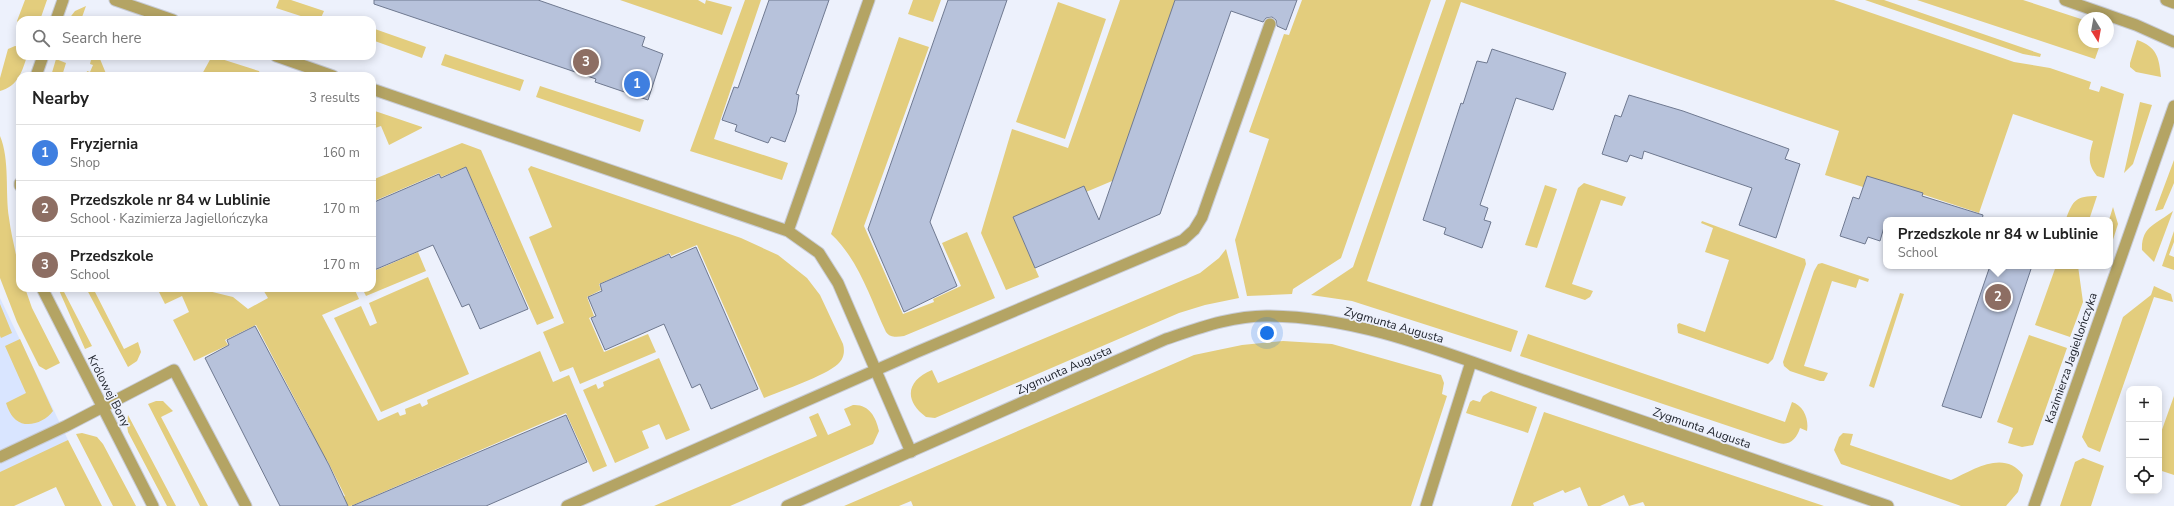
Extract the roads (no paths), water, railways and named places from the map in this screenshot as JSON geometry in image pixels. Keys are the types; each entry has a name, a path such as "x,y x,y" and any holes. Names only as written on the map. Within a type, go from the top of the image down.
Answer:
{"street":[{"path":"57,16 63,0"},
{"path":"115,0 161,16"},
{"path":"788,231 869,0"},
{"path":"2065,0 2136,25 2174,42"},
{"path":"2166,0 2174,3"},
{"path":"567,506 877,370 1183,240 1194,230 1202,217 1270,24"},
{"path":"37,72 42,60"},
{"path":"287,60 322,72"},
{"path":"376,90 655,188 788,231 819,254 838,283 877,370 911,452"},
{"name":"Kazimierza Jagiellończyka","path":"2034,506 2174,106"},
{"name":"Królowej Bony","path":"44,292 153,506"},
{"name":"Zygmunta Augusta","path":"787,506 1166,339 1207,326 1237,319 1274,316 1325,320 1355,325 1471,362 1888,506"},
{"path":"1426,506 1471,362"},
{"path":"0,457 103,407 174,370 246,506"}],"place":[{"name":"Przedszkole","path":"586,62"},
{"name":"Fryzjernia","path":"637,84"},
{"name":"Przedszkole nr 84 w Lublinie","path":"1998,297"}]}
